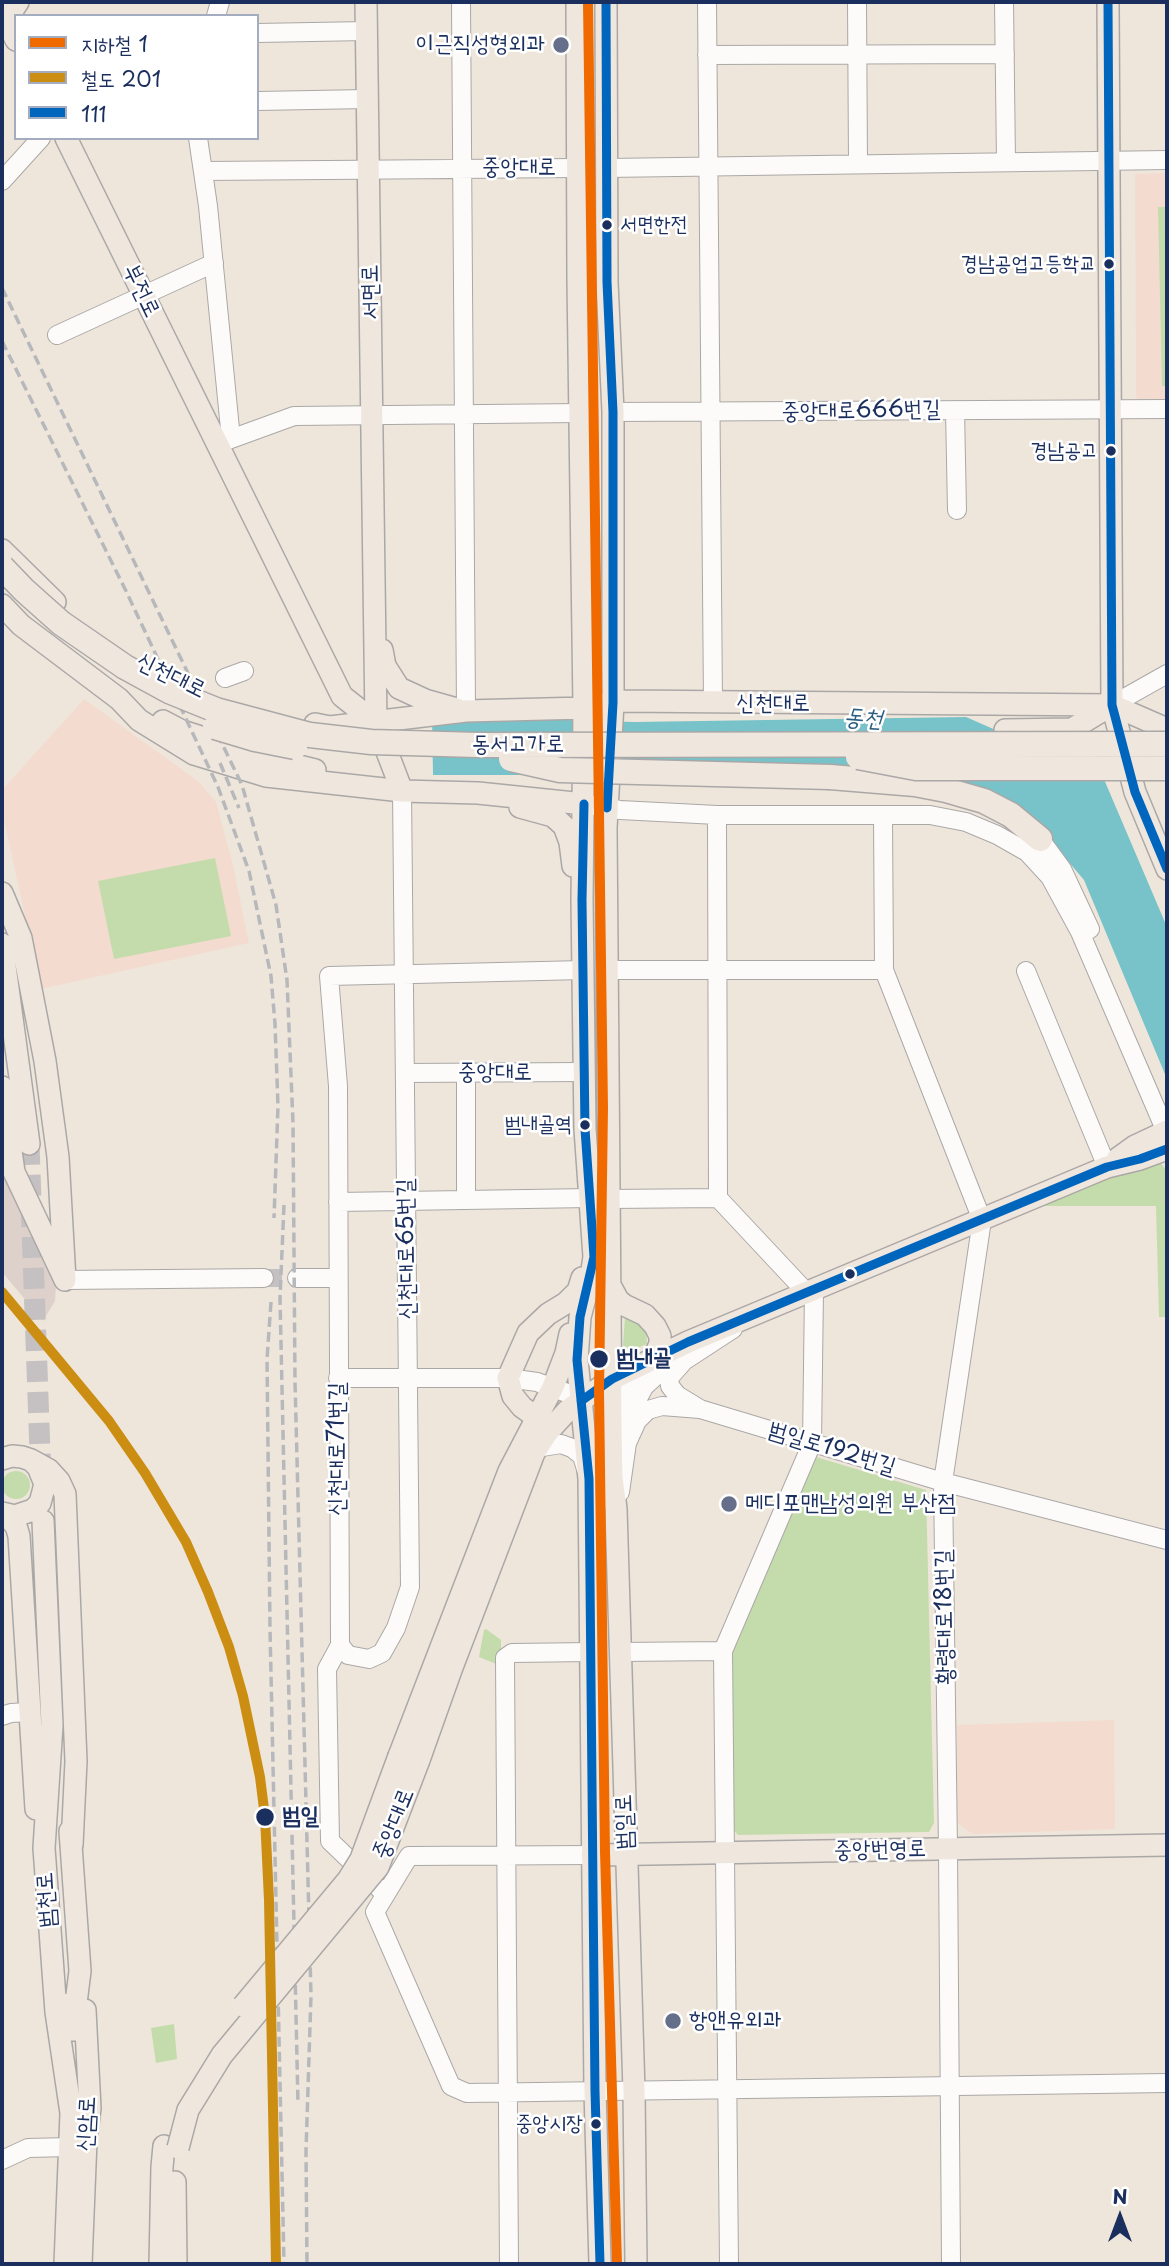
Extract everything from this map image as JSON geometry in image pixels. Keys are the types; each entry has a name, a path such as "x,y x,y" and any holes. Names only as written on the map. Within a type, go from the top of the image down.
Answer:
{"highway":[{"name":"동서고가로","path":"2,567 61,622 125,667 169,691 216,710 310,735 371,741 478,745 1165,746"},
{"name":"동서고가로","path":"2,589 26,613 80,657 131,689 166,707 219,728 306,749 369,757 511,759 858,757 1165,746"},
{"path":"310,735 1004,730"},
{"path":"858,757 916,768 1167,768"},
{"path":"511,759 561,770 830,777 915,784 984,801 1011,815 1040,839"}],"main road":[{"path":"14,36 4,16 18,2"},
{"name":"서면로","path":"366,2 376,723"},
{"name":"중앙대로","path":"577,2 585,1129 599,1198 611,1287 612,1379 603,1377 586,1365 579,1331"},
{"name":"중앙대로","path":"409,1758 515,1460 529,1412 553,1387 566,1353 572,1312 585,1268 599,1198 607,970 607,808 612,703 613,412 607,282 606,2"},
{"path":"1108,2 1112,705 1135,792 1167,869"},
{"name":"부전로","path":"67,140 143,296 224,442 342,696 376,723"},
{"name":"신천대로","path":"2,550 48,597 76,620 112,645 177,683 268,716 330,727 466,711 584,708 612,703 1112,705 1165,746"},
{"name":"신천대로","path":"2,605 22,625 119,699 183,731 206,739 266,758 402,791 478,793 584,804"},
{"name":"서면로","path":"375,617 385,666 399,688 425,700 466,711"},
{"path":"1072,729 1112,705"},
{"path":"376,723 402,791"},
{"path":"1004,730 1072,729 1153,761 1165,746"},
{"path":"478,793 496,802 534,809 553,816 564,826 582,900"},
{"path":"2,893 21,938 45,1061 58,1157 65,1280"},
{"path":"2,944 29,1144"},
{"path":"2,1087 14,1172 65,1280"},
{"path":"1107,1167 1135,1146 1167,1132"},
{"path":"581,1401 612,1379 655,1366 740,1321 1107,1167 1167,1149"},
{"path":"22,1189 26,1193 37,1194 54,1186 58,1176 58,1157"},
{"name":"중앙대로","path":"176,2264 175,2168 171,2147 175,2106 184,2086 205,2055 348,1880 361,1859 451,1670 536,1448 557,1420 581,1401 577,1360 579,1331 594,1257 591,1228"},
{"path":"611,1287 618,1300 645,1315 655,1326 660,1336 660,1344 655,1366"},
{"path":"529,1412 513,1396 508,1378 528,1333 578,1291"},
{"name":"범일로","path":"612,1379 619,1436 612,1477 616,1509 634,2091 636,2264"},
{"name":"범일로","path":"581,1401 589,1479 595,2091 600,2264"},
{"path":"4,1514 15,1516 33,1510 44,1494 43,1475 38,1467 11,1457"},
{"path":"11,1457 48,1471 59,1481 65,1494 76,1761 72,1844"},
{"path":"4,1514 16,1526 19,1536 36,1809 44,1848"},
{"name":"범천로","path":"43,1521 52,1725 44,1848 56,2012 66,2075"},
{"name":"범천로","path":"52,1725 72,1844 80,1985"},
{"name":"중앙번영로","path":"592,1855 1167,1845"},
{"path":"51,1949 64,1972 69,2025 72,2030 75,2030 77,2025 76,2003 80,1985"},
{"name":"신암로","path":"80,1985 85,1999 90,2108 86,2140 81,2264"},
{"name":"신암로","path":"65,2264 71,2113 66,2075"},
{"name":"중앙대로","path":"160,2264 162,2167 171,2147"}],"street":[{"path":"461,2 466,711"},
{"path":"707,2 713,703"},
{"path":"857,2 858,164"},
{"path":"1004,2 1006,162"},
{"path":"259,33 367,31"},
{"path":"707,55 1004,54"},
{"path":"259,101 368,99"},
{"path":"2,181 39,140"},
{"path":"198,140 214,263 224,442 294,416 580,413"},
{"path":"607,168 1167,160"},
{"path":"203,171 368,168"},
{"name":"중앙대로","path":"368,168 577,168"},
{"path":"57,335 214,263"},
{"name":"중앙대로666번길","path":"613,412 1167,409"},
{"path":"955,410 957,510"},
{"path":"225,678 244,671"},
{"path":"1112,705 1167,674"},
{"name":"신천대로65번길","path":"340,1645 348,1656 369,1659 382,1653 396,1628 410,1587 402,791"},
{"path":"584,804 717,815 930,815 966,822 997,835 1027,852 1050,877 1162,1097 1167,1132"},
{"path":"717,815 718,1198 810,1292 812,1443 723,1651 729,2264"},
{"path":"883,815 884,970 982,1220"},
{"path":"1040,839 1062,869 1086,919 1106,971 1118,1015"},
{"path":"404,975 584,970"},
{"path":"607,970 884,970"},
{"path":"1026,971 1107,1167"},
{"name":"신천대로71번길","path":"386,1894 330,1841 327,1669 340,1645 338,1086 329,976 404,975"},
{"name":"중앙대로","path":"405,1073 585,1072"},
{"path":"466,1073 466,1200"},
{"path":"338,1202 718,1198"},
{"name":"황령대로18번길","path":"951,2264 943,1482 982,1220"},
{"path":"65,1280 264,1278"},
{"path":"297,1278 338,1278"},
{"path":"699,1409 677,1395 670,1386 669,1378 684,1361 730,1333 740,1321"},
{"path":"619,1436 618,1402 622,1395 655,1366 684,1361"},
{"path":"338,1378 508,1378 553,1387 581,1401"},
{"path":"619,1436 648,1410 662,1406 699,1409"},
{"name":"범일로192번길","path":"699,1409 943,1482 1167,1539"},
{"path":"536,1448 561,1444 572,1448 582,1457 589,1479"},
{"path":"620,1652 723,1651"},
{"path":"509,2264 505,1658 512,1653 592,1653"},
{"path":"2,1716 29,1712"},
{"path":"592,1855 409,1856 375,1912 451,2087 467,2093 508,2093 1167,2083"},
{"path":"2,2160 28,2147 70,2147"}],"shaded area":[{"name":"경남공업고등학교","path":"1167,173 1167,401 1138,402 1135,174"},
{"path":"84,699 198,781 216,802 232,861 249,943 41,989 2,811 2,790"},
{"path":"2,1157 24,1215 56,1283 55,1301 43,1321 2,1272"},
{"path":"1114,1720 1115,1829 973,1834 957,1823 957,1725"}],"green space":[{"path":"1158,207 1167,207 1167,386 1162,386"},
{"path":"215,858 231,936 114,959 98,881"},
{"path":"1160,1162 1167,1171 1167,1317 1159,1317 1156,1206 1037,1206 1133,1166"},
{"path":"625,1317 646,1326 647,1344 628,1352 623,1345"},
{"path":"816,1457 926,1490 934,1823 929,1832 738,1835 728,1824 728,1649"},
{"path":"16,1471 26,1475 30,1485 26,1495 16,1499 6,1495 2,1485 6,1475"},
{"path":"486,1629 501,1640 501,1666 479,1657"},
{"path":"174,2024 177,2059 156,2063 151,2028"}],"water":[{"name":"동천","path":"432,716 634,722 966,717 1103,777 1167,927 1167,1079 1084,880 1051,841 995,798 638,775 433,775"}],"tunnel":[{"path":"29,1144 41,1481"},
{"path":"264,1278 297,1278"}],"railway":[{"path":"2,288 242,785 276,905 287,980 293,1123 295,1382 311,1995 306,2151 307,2264"},
{"path":"2,341 126,591 218,787 249,871 271,976 275,1024 278,1106 274,1218"},
{"path":"220,763 239,808"},
{"path":"284,1205 280,1298 298,2104"},
{"path":"271,1302 267,1359 270,1629 284,2264"}],"metro line":[{"name":"1","path":"588,2 603,1108 599,1391 605,1852 617,2264"}],"rail line":[{"name":"201","path":"2,1292 109,1421 145,1473 186,1542 208,1592 229,1647 243,1696 260,1777 265,1817 276,2264"}],"transit line":[{"name":"111","path":"606,2 607,282 613,412 613,703 607,808"},
{"name":"111","path":"1108,2 1112,705 1135,792 1167,869"},
{"name":"111","path":"584,804 582,900 585,1129 594,1257 580,1317 577,1360 589,1479 595,2091 600,2264"},
{"name":"111","path":"581,1401 612,1379 688,1342 1107,1167 1167,1149"}],"place":[{"name":"이근직성형외과","path":"561,45"},
{"name":"서면한전","path":"607,225"},
{"name":"경남공업고등학교","path":"1109,264"},
{"name":"경남공고","path":"1111,451"},
{"name":"범내골역","path":"585,1125"},
{"name":"범내골","path":"599,1359"},
{"name":"메디포맨남성의원 부산점","path":"729,1504"},
{"name":"범일","path":"265,1817"},
{"name":"항앤유외과","path":"673,2021"},
{"name":"중앙시장","path":"596,2124"}]}
